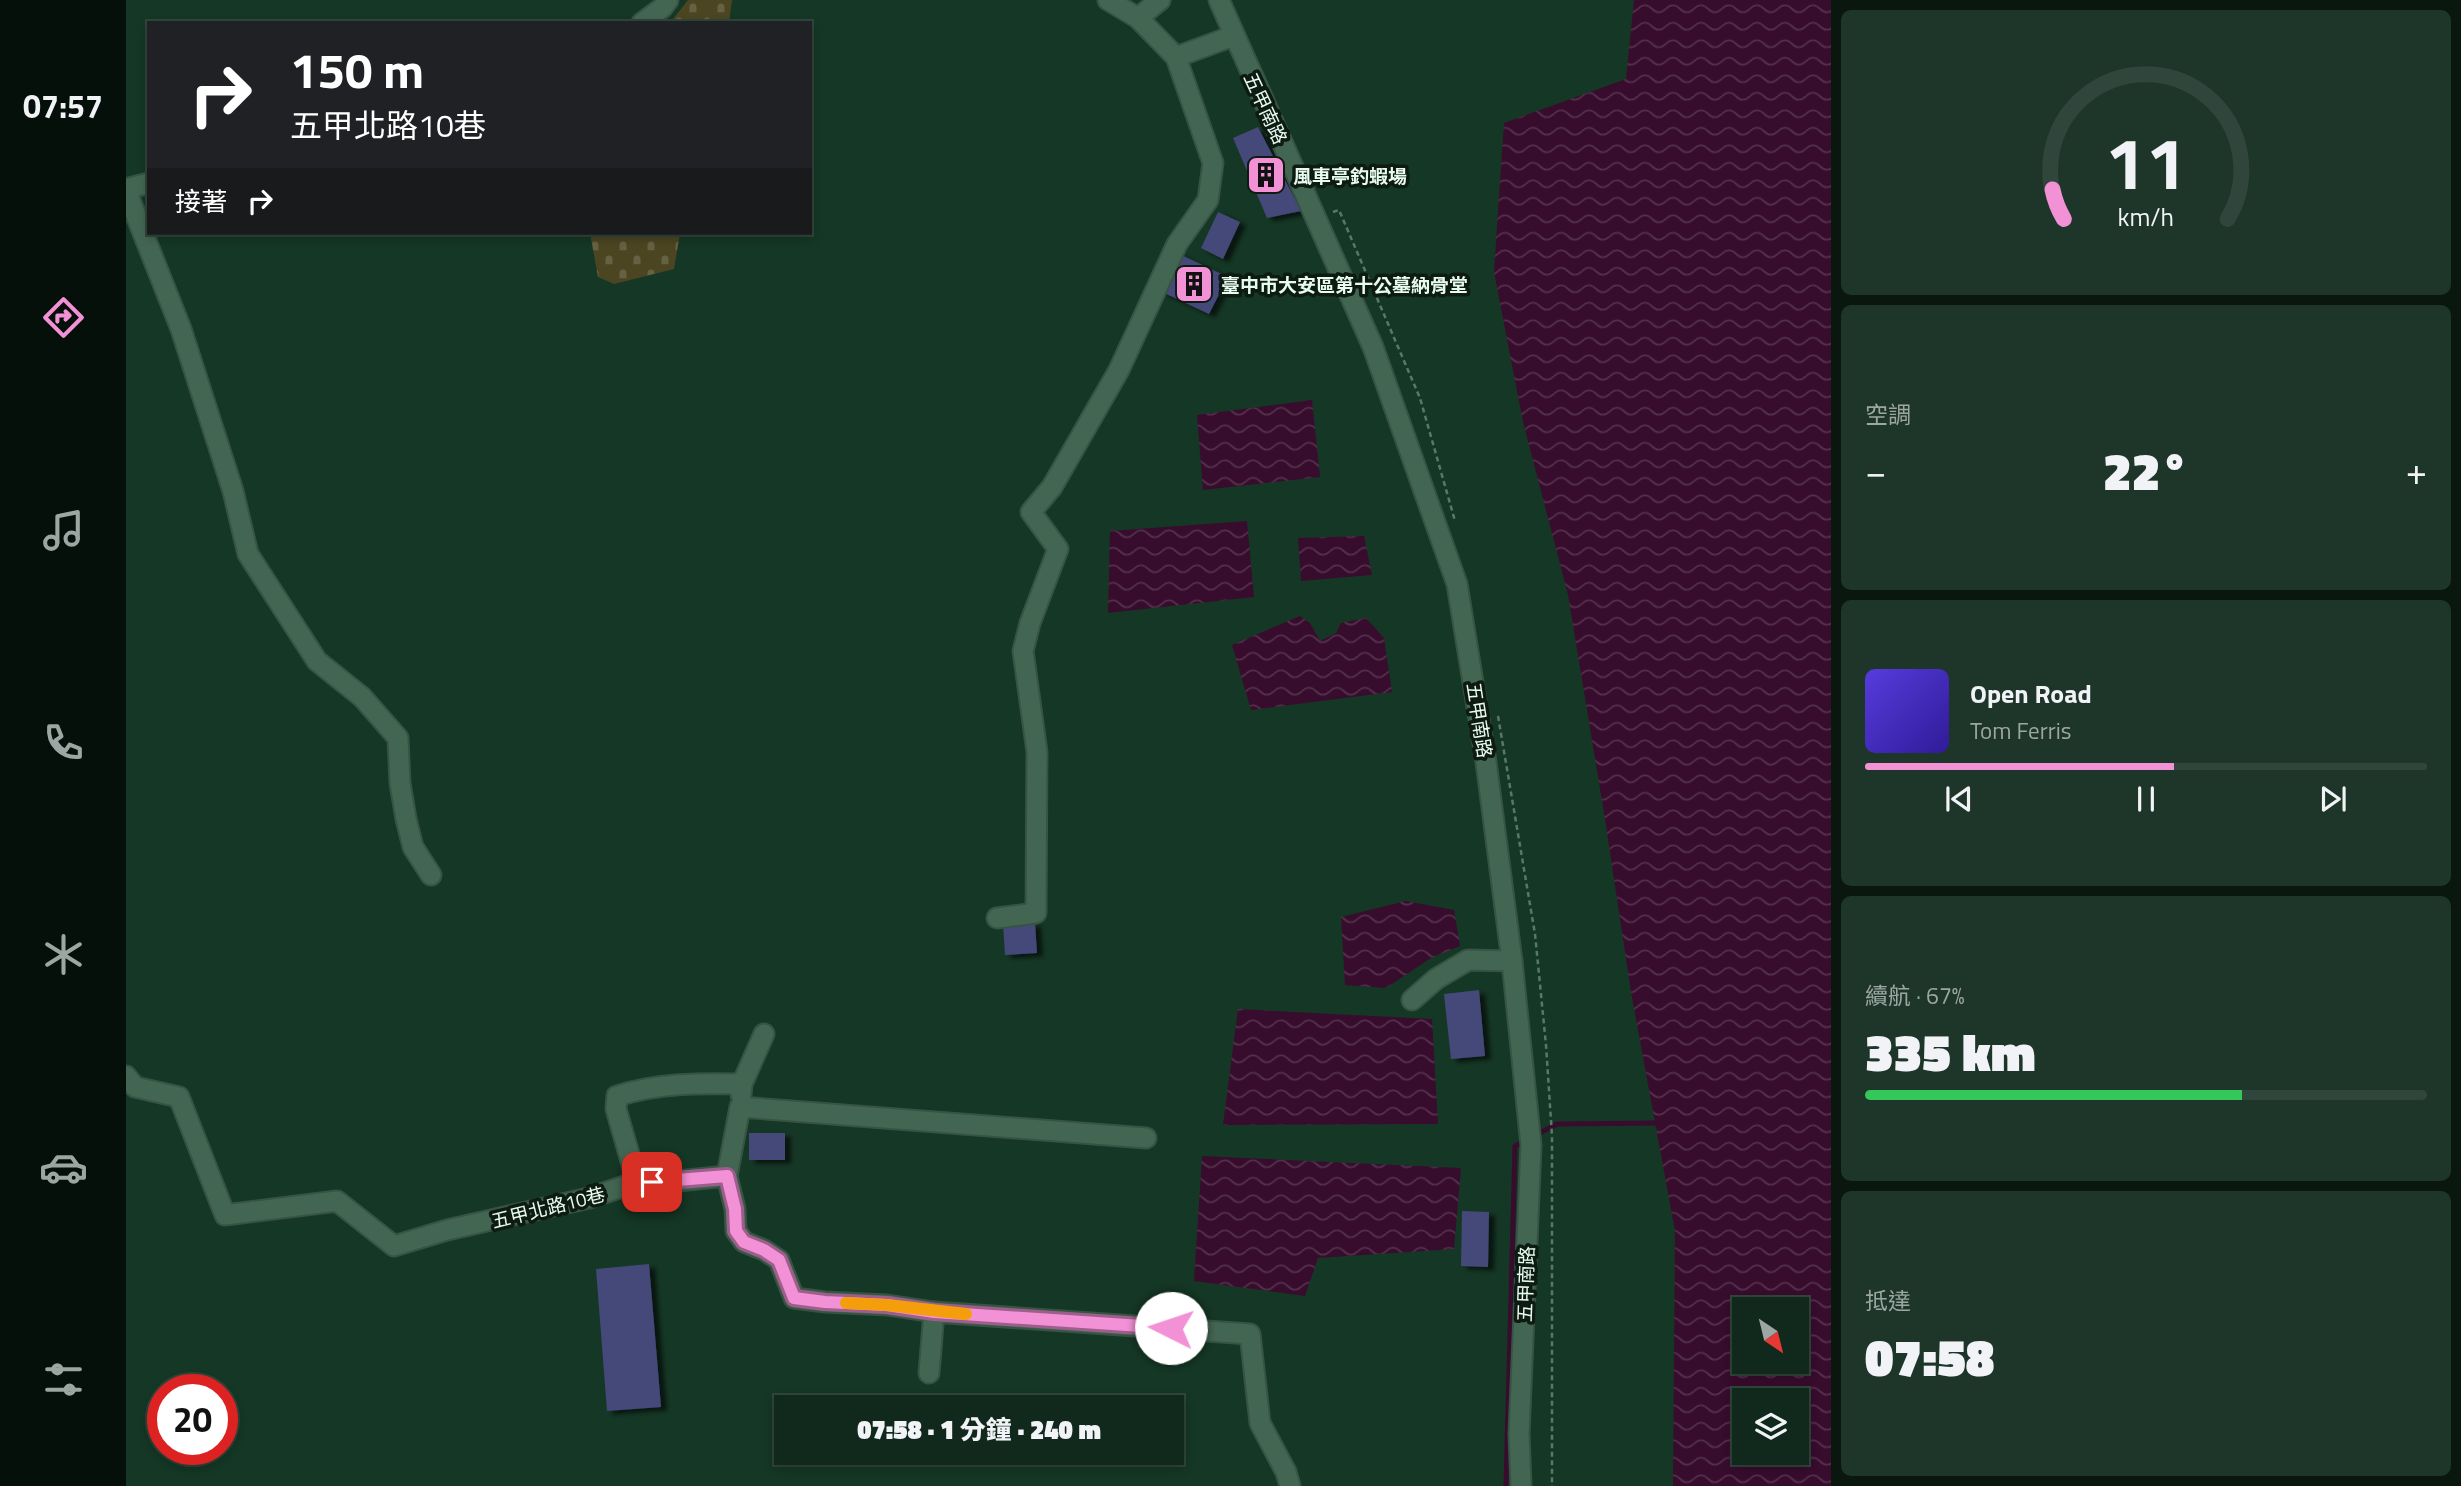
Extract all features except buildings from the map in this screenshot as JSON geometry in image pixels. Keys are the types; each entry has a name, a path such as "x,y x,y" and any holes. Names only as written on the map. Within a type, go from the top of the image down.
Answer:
{"street":[{"path":"645,21 663,8 668,0"},
{"path":"997,918 1037,913 1037,752 1023,651 1030,623 1058,549 1031,512 1052,487 1119,370 1177,244 1208,200 1213,163 1176,57 1138,18 1108,0"},
{"path":"1138,18 1160,0"},
{"name":"五甲南路","path":"1219,0 1373,347 1457,584 1486,762 1512,961 1531,1145 1519,1434 1521,1486"},
{"path":"1176,57 1233,36"},
{"path":"147,184 126,189 181,328 233,491 248,554 317,661 362,697 398,738 406,819 414,848 431,875"},
{"path":"1412,1000 1436,979 1468,960 1512,961"},
{"path":"764,1034 742,1084 727,1176 735,1209 736,1231 744,1242 779,1260 794,1298 887,1305 934,1312 1250,1334 1260,1423 1286,1472 1290,1486"},
{"name":"五甲北路10巷","path":"126,1076 135,1087 179,1097 225,1215 337,1201 394,1246 447,1230 589,1198 637,1182 727,1176"},
{"path":"637,1182 616,1110 617,1096 638,1089 700,1083 742,1084"},
{"path":"740,1107 1146,1138"},
{"path":"929,1373 934,1312"}],"path":[{"path":"1551,1118 1552,1486"}],"green space":[{"path":"688,0 732,0 729,21 672,21"},
{"path":"590,235 680,235 674,269 614,284 598,277"}],"water":[{"path":"1634,0 1831,0 1831,1486 1673,1486 1675,1231 1631,992 1568,595 1523,422 1494,272 1504,123 1626,79"},
{"path":"1312,400 1320,477 1203,490 1197,415"},
{"path":"1247,521 1254,597 1108,613 1110,531"},
{"path":"1364,536 1372,575 1301,581 1298,538"},
{"path":"1300,616 1310,623 1320,641 1336,633 1341,623 1366,618 1384,638 1392,692 1251,710 1232,645"},
{"path":"1406,901 1454,910 1460,946 1431,958 1386,988 1345,985 1341,917"},
{"path":"1238,1009 1432,1019 1438,1124 1223,1125"},
{"path":"1202,1156 1461,1168 1454,1249 1318,1258 1305,1296 1194,1281"}],"waterway":[{"path":"1536,1135 1557,1124 1660,1123"},
{"path":"1506,1486 1515,1146 1527,1140"}],"slow traffic":[{"path":"846,1303 966,1314"}],"place":[{"name":"風車亭釣蝦場","path":"1266,175"},
{"name":"臺中市大安區第十公墓納骨堂","path":"1194,284"}],"route":[{"path":"652,1182 727,1176 735,1209 736,1231 744,1242 779,1260 794,1298 887,1305 934,1312 1171,1328"}]}
